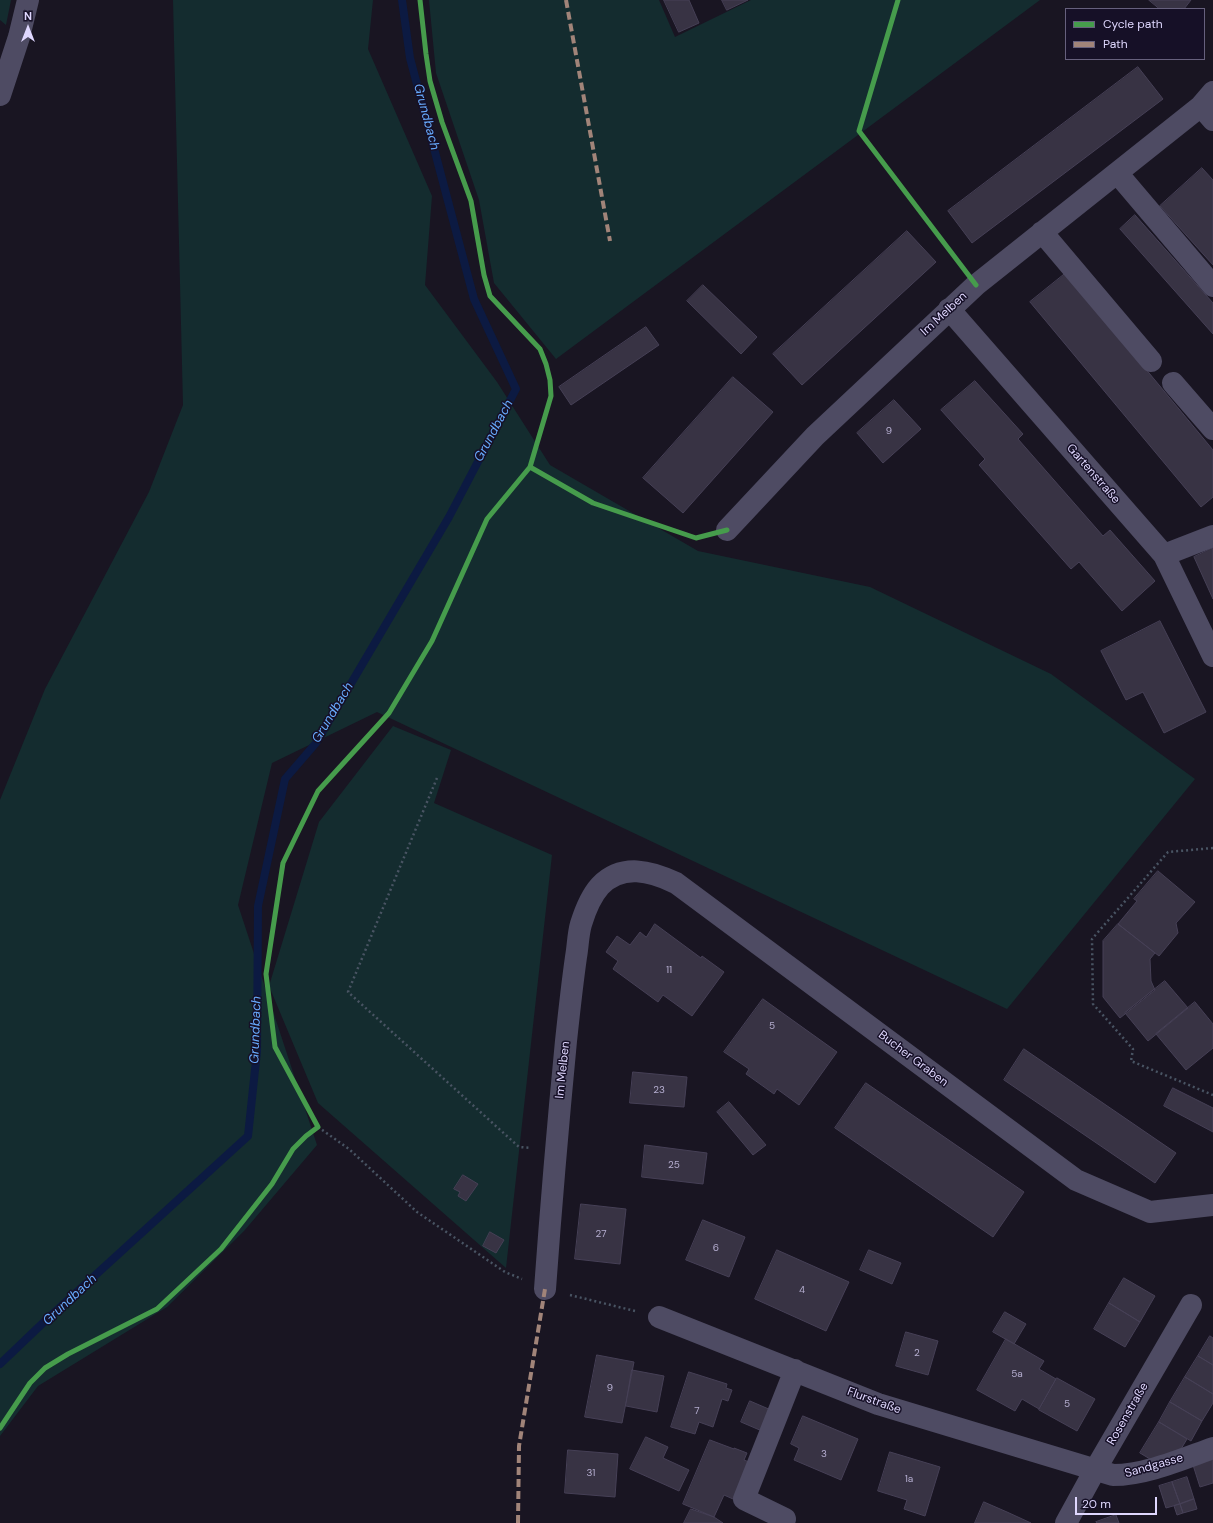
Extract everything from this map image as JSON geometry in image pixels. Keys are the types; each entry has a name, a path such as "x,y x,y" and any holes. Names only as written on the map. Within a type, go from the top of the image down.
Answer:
{"street":[{"path":"0,95 19,37 28,0"},
{"name":"Im Melben","path":"727,530 815,436 976,285 1042,232 1209,106"},
{"path":"1118,174 1213,286"},
{"path":"1042,232 1151,360"},
{"name":"Gartenstraße","path":"949,310 1164,555 1213,656"},
{"path":"1173,383 1213,429"},
{"path":"1164,555 1213,536"},
{"name":"Im Melben","path":"545,1289 555,1152 571,996 581,925 588,904 600,886 612,877 626,871"},
{"name":"Bucher Graben","path":"626,871 647,872 662,876 676,883 1076,1180 1150,1212 1213,1205"},
{"name":"Rosenstraße","path":"1066,1523 1095,1470 1191,1305"},
{"name":"Flurstraße","path":"659,1317 878,1404 1095,1470"},
{"path":"785,1519 744,1499 795,1370"},
{"name":"Sandgasse","path":"1095,1470 1113,1476 1124,1476 1164,1466 1213,1448"}],"path":[{"path":"437,778 348,992 519,1147 555,1152"},
{"path":"1213,848 1168,852 1092,940 1093,1004 1133,1049 1131,1061 1213,1095"},
{"path":"318,1127 349,1149 417,1212 505,1272 545,1289 659,1317"}],"green space":[{"path":"0,0 11,0 6,25 0,20"},
{"path":"173,0 373,0 368,49 432,196 425,285 497,382 550,465 698,551 870,587 1051,674 1195,779 1007,1009 377,712 272,763 238,905 317,1145 244,1231 167,1307 38,1386 0,1436 0,800 45,689 149,492 183,405"},
{"path":"429,0 659,0 675,37 751,0 1040,0 556,359 494,283 479,200 436,73"},
{"path":"393,726 451,750 434,803 552,855 506,1268 318,1103 269,986 319,822"}],"building":[{"path":"664,0 689,0 699,23 679,32"},
{"path":"722,0 748,0 727,10"},
{"path":"1149,0 1191,0 1185,8 1159,8"},
{"path":"1138,67 1163,99 972,243 948,211"},
{"path":"1202,168 1213,180 1213,265 1160,206"},
{"path":"1135,215 1213,303 1213,334 1120,229"},
{"path":"907,231 936,262 802,385 773,354"},
{"path":"1066,273 1213,450 1213,497 1201,507 1030,302"},
{"path":"703,285 757,337 741,354 687,301"},
{"path":"646,327 659,345 571,405 559,387"},
{"path":"733,377 773,412 683,513 643,478"},
{"path":"975,381 1023,434 1018,439 1103,536 1110,530 1155,581 1122,611 1079,562 1071,569 979,465 985,459 941,410"},
{"path":"894,400 921,429 883,463 857,433"},
{"path":"1213,548 1213,599 1194,557"},
{"path":"1160,621 1206,712 1164,733 1143,692 1126,700 1101,651"},
{"path":"1158,871 1195,902 1176,923 1178,933 1159,956 1118,924 1137,901 1134,899"},
{"path":"655,924 701,958 702,956 724,972 692,1016 663,995 658,1002 613,969 618,961 606,952 617,936 630,945 640,932 646,937"},
{"path":"1118,924 1155,953 1150,959 1151,981 1155,990 1120,1018 1103,997 1103,941"},
{"path":"1165,981 1188,1008 1148,1041 1125,1013"},
{"path":"763,999 837,1052 799,1105 777,1089 774,1094 746,1074 749,1069 724,1052"},
{"path":"1195,1002 1213,1024 1213,1048 1186,1070 1156,1034"},
{"path":"1024,1049 1176,1153 1155,1183 1004,1080"},
{"path":"633,1072 687,1077 684,1107 630,1103"},
{"path":"866,1083 1024,1192 993,1237 835,1128"},
{"path":"1173,1088 1213,1108 1213,1132 1164,1106"},
{"path":"729,1102 766,1145 753,1155 717,1112"},
{"path":"645,1145 707,1153 703,1184 642,1177"},
{"path":"463,1175 478,1184 466,1201 458,1196 460,1192 454,1189"},
{"path":"581,1204 626,1209 620,1264 575,1259"},
{"path":"703,1220 745,1237 729,1277 686,1260"},
{"path":"490,1232 504,1240 496,1253 483,1246"},
{"path":"777,1250 849,1282 826,1331 755,1299"},
{"path":"869,1250 901,1263 892,1284 860,1270"},
{"path":"1124,1278 1155,1296 1140,1322 1109,1303"},
{"path":"1109,1303 1140,1322 1125,1347 1094,1329"},
{"path":"1005,1312 1026,1324 1014,1344 993,1332"},
{"path":"906,1332 938,1341 928,1375 896,1366"},
{"path":"1210,1336 1213,1338 1213,1365 1198,1356"},
{"path":"1006,1339 1044,1361 1039,1369 1056,1379 1039,1409 1022,1399 1015,1411 977,1390"},
{"path":"597,1355 634,1362 622,1423 585,1417"},
{"path":"1198,1356 1213,1365 1213,1394 1185,1377"},
{"path":"632,1370 664,1376 657,1412 626,1406"},
{"path":"689,1372 727,1384 726,1388 732,1390 728,1401 722,1399 713,1427 699,1422 695,1434 671,1427"},
{"path":"1185,1377 1213,1394 1213,1403 1202,1421 1170,1402"},
{"path":"1057,1378 1095,1399 1077,1431 1039,1410"},
{"path":"750,1401 771,1410 762,1431 741,1422"},
{"path":"1170,1402 1202,1421 1191,1441 1159,1422"},
{"path":"803,1416 858,1439 841,1480 794,1460 799,1448 791,1444"},
{"path":"1159,1422 1187,1439 1178,1454 1155,1462 1140,1453"},
{"path":"646,1437 668,1447 663,1458 689,1470 679,1491 630,1469"},
{"path":"710,1440 747,1453 744,1460 749,1462 733,1499 724,1495 714,1517 683,1504"},
{"path":"568,1450 618,1454 615,1497 565,1493"},
{"path":"890,1452 940,1467 925,1516 904,1509 907,1500 878,1491"},
{"path":"1213,1458 1213,1483 1200,1487 1193,1465"},
{"path":"1187,1477 1194,1499 1180,1504 1172,1482"},
{"path":"1172,1482 1180,1504 1166,1508 1159,1486"},
{"path":"1194,1499 1197,1509 1183,1513 1180,1504"},
{"path":"984,1502 1007,1512 1031,1523 975,1523"},
{"path":"1180,1504 1183,1513 1177,1515 1174,1506"},
{"path":"691,1509 714,1517 723,1523 684,1523"},
{"path":"1116,1515 1119,1523 1096,1522"}],"waterway":[{"name":"Grundbach","path":"0,1364 248,1136 257,1051 258,906 285,779 316,743 449,517 516,389 474,299 410,58 402,0"}],"marked path":[{"path":"566,0 610,241"},
{"path":"518,1523 519,1446 545,1289"}],"cycle path":[{"path":"0,1428 30,1383 45,1368 68,1354 157,1309 221,1249 272,1184 293,1149 318,1127 275,1047 266,974 283,863 318,791 389,713 432,641 487,519 530,467 551,396 550,380 540,349 490,296 484,275 471,201 442,122 430,81 420,0"},
{"path":"898,0 859,131 976,285"},
{"path":"530,467 593,503 696,538 727,530"}]}
